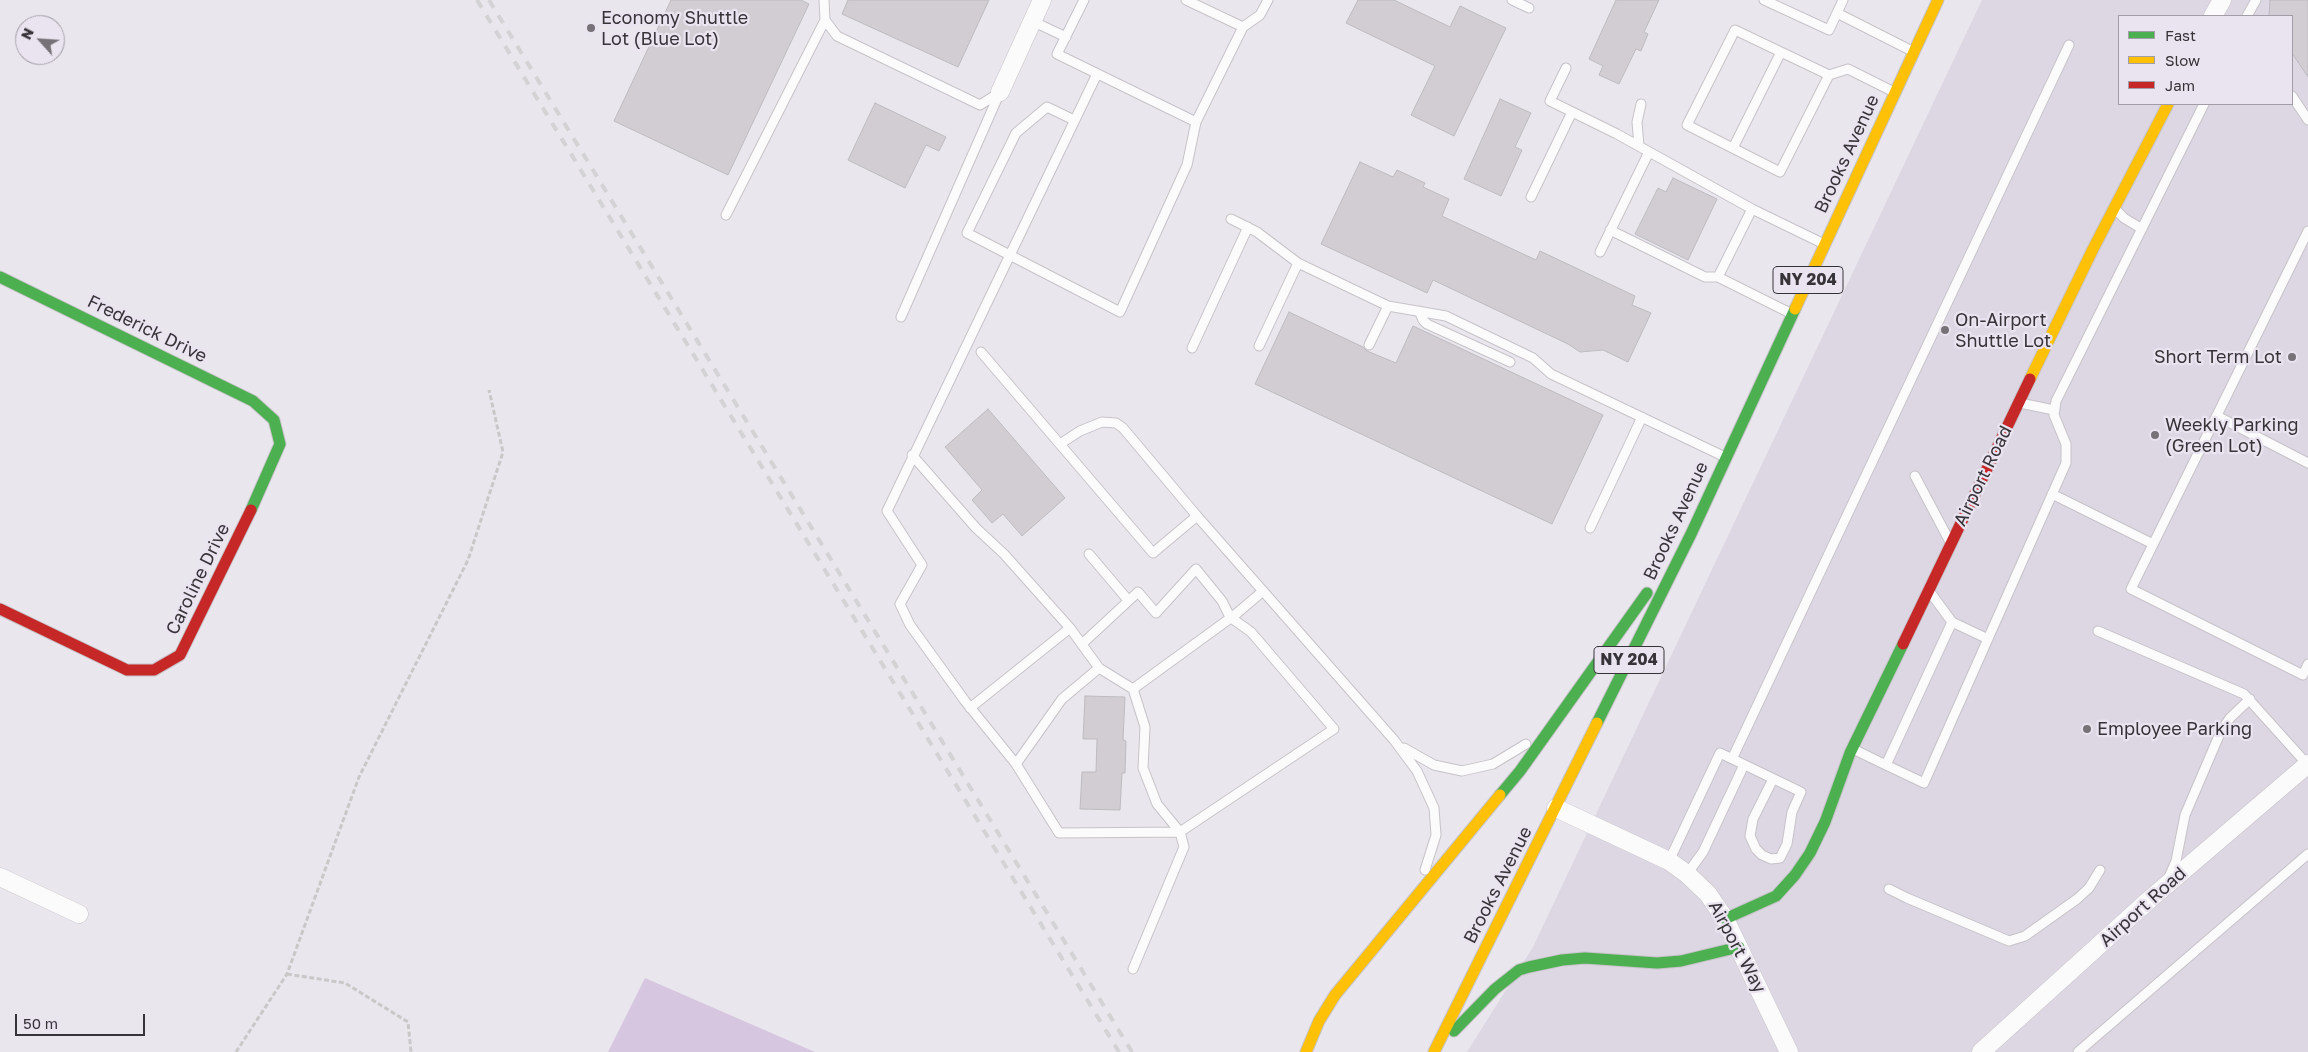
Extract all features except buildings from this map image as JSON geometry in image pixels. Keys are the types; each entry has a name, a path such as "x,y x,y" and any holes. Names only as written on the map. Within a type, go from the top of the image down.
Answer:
{"main road":[{"name":"Brooks Avenue","path":"1434,1052 1691,534 1938,0"},
{"name":"Airport Road","path":"1725,920 1776,896 1796,875 1810,853 1825,822 1852,749 2018,403 2114,208 2167,105"},
{"name":"Frederick Drive","path":"0,277 252,401 274,420"},
{"name":"Caroline Drive","path":"0,609 127,670 154,670 180,655 270,472 280,444 274,420"},
{"path":"1306,1052 1319,1022 1335,995 1497,799 1691,534"},
{"path":"1438,1052 1483,1000 1507,979 1524,968 1562,960 1585,958 1657,963 1681,961 1739,947"}],"street":[{"path":"1000,92 1042,0"},
{"path":"2214,15 2222,0"},
{"name":"Airport Road","path":"1981,1052 2149,900 2308,764"},
{"name":"Airport Way","path":"1556,808 1669,861 1687,874 1708,894 1725,920 1739,947 1789,1052"},
{"path":"0,877 79,914"}],"lane":[{"path":"726,215 825,20 824,0"},
{"path":"1084,0 1057,54 1196,122"},
{"path":"1186,0 1243,27"},
{"path":"1074,120 1047,107 1016,133 967,233 1120,312 1187,165 1196,122 1243,27 1260,15 1268,0"},
{"path":"1512,0 1529,8"},
{"path":"1764,0 1829,30 1843,0"},
{"path":"2248,15 2256,0"},
{"path":"1836,13 1913,52"},
{"path":"825,20 837,36 980,105 1000,92"},
{"path":"1032,21 1066,37"},
{"path":"1829,75 1780,172 1687,125 1735,30 1829,75 1848,69 1894,93"},
{"path":"1732,759 2069,45"},
{"path":"1733,148 1781,52"},
{"path":"1566,68 1550,101 1639,146 1752,209 1824,244"},
{"path":"1082,644 1138,592 1156,613 1196,569 1222,601 1230,617 1251,632 1334,729 1180,832 1059,833 1016,764 970,708 910,625 900,604 922,565 886,511 1097,74"},
{"path":"901,317 1000,92"},
{"path":"2293,98 2308,120"},
{"path":"1639,146 1637,122 1641,104"},
{"path":"1852,749 1924,783 2066,464 2068,451 2055,419 2054,410 2204,105"},
{"path":"1531,197 1572,112"},
{"path":"1600,252 1649,152"},
{"path":"2114,208 2124,218 2142,229"},
{"path":"1718,277 1752,209"},
{"path":"1231,219 1265,237 1298,263 1388,306 1438,313 1453,319 1533,358 1551,374 1726,457"},
{"path":"1192,348 1248,227"},
{"path":"1610,230 1705,277 1718,277 1792,314"},
{"path":"2308,232 2131,589 2303,675 2308,664"},
{"path":"1259,346 1298,263"},
{"path":"1369,345 1388,306"},
{"path":"1419,311 1427,324 1510,362"},
{"path":"981,352 1153,553 1197,516"},
{"path":"2018,403 2054,410"},
{"path":"2217,416 2308,462"},
{"path":"1590,528 1642,417"},
{"path":"1060,444 1094,424 1110,421 1116,423 1128,433 1197,516 1394,740 1423,782 1432,800 1437,826 1434,845 1427,864 1399,917"},
{"path":"912,455 976,528 1004,554 1070,628 1099,668 1133,689 1145,727 1143,768 1157,804 1180,832 1184,847 1133,969"},
{"path":"1915,476 1951,543"},
{"path":"2052,494 2154,544"},
{"path":"1089,554 1128,600"},
{"path":"1928,590 1952,622 1988,639"},
{"path":"1133,689 1263,591"},
{"path":"1886,765 1952,622"},
{"path":"970,708 1070,628"},
{"path":"2098,631 2231,686 2250,699 2308,764"},
{"path":"1016,764 1062,699 1099,668"},
{"path":"2149,900 2164,885 2172,870 2178,853 2185,815 2221,731 2230,718 2250,699"},
{"path":"1394,740 1418,757 1441,768 1455,771 1478,769 1502,760 1522,747 1543,730 1567,705"},
{"path":"1669,861 1720,753 1773,778 1801,792 1792,812 1785,849 1780,858 1774,860 1766,858 1752,844 1750,836 1753,819 1773,778"},
{"path":"1687,874 1702,852 1744,765"},
{"path":"2078,1052 2308,854"},
{"path":"1889,889 2009,941 2025,936 2077,899 2088,888 2100,870"}],"path":[{"path":"236,1052 286,974 359,777 468,560 503,452 489,390"},
{"path":"286,974 345,983 408,1022 410,1052"}],"shaded area":[{"path":"1982,0 2308,0 2308,1052 1467,1052 1533,947"},
{"path":"645,978 815,1052 608,1052"}],"railway":[{"path":"477,0 1119,1052"},
{"path":"489,0 1132,1052"}],"traffic: fast":[{"path":"0,277 253,401 274,420 280,444 251,510"},
{"path":"1597,723 1691,534 1795,309"},
{"path":"1500,795 1520,771 1647,593"},
{"path":"1725,919 1776,896 1795,875 1810,853 1825,822 1850,753 1903,644"},
{"path":"1454,1031 1495,989 1519,970 1529,967 1562,960 1585,958 1657,963 1681,961 1739,947"}],"traffic: slow":[{"path":"1795,309 1938,0"},
{"path":"2030,379 2093,249 2167,105"},
{"path":"1434,1052 1597,723"},
{"path":"1306,1052 1319,1021 1335,995 1500,795"}],"traffic: jam":[{"path":"1903,644 2030,379"},
{"path":"0,609 127,670 154,670 180,655 251,510"}],"place":[{"name":"Economy Shuttle Lot (Blue Lot)","path":"591,28"},
{"name":"On-Airport Shuttle Lot","path":"1945,330"},
{"name":"Short Term Lot","path":"2292,357"},
{"name":"Weekly Parking (Green Lot)","path":"2155,435"},
{"name":"Employee Parking","path":"2087,729"}]}
